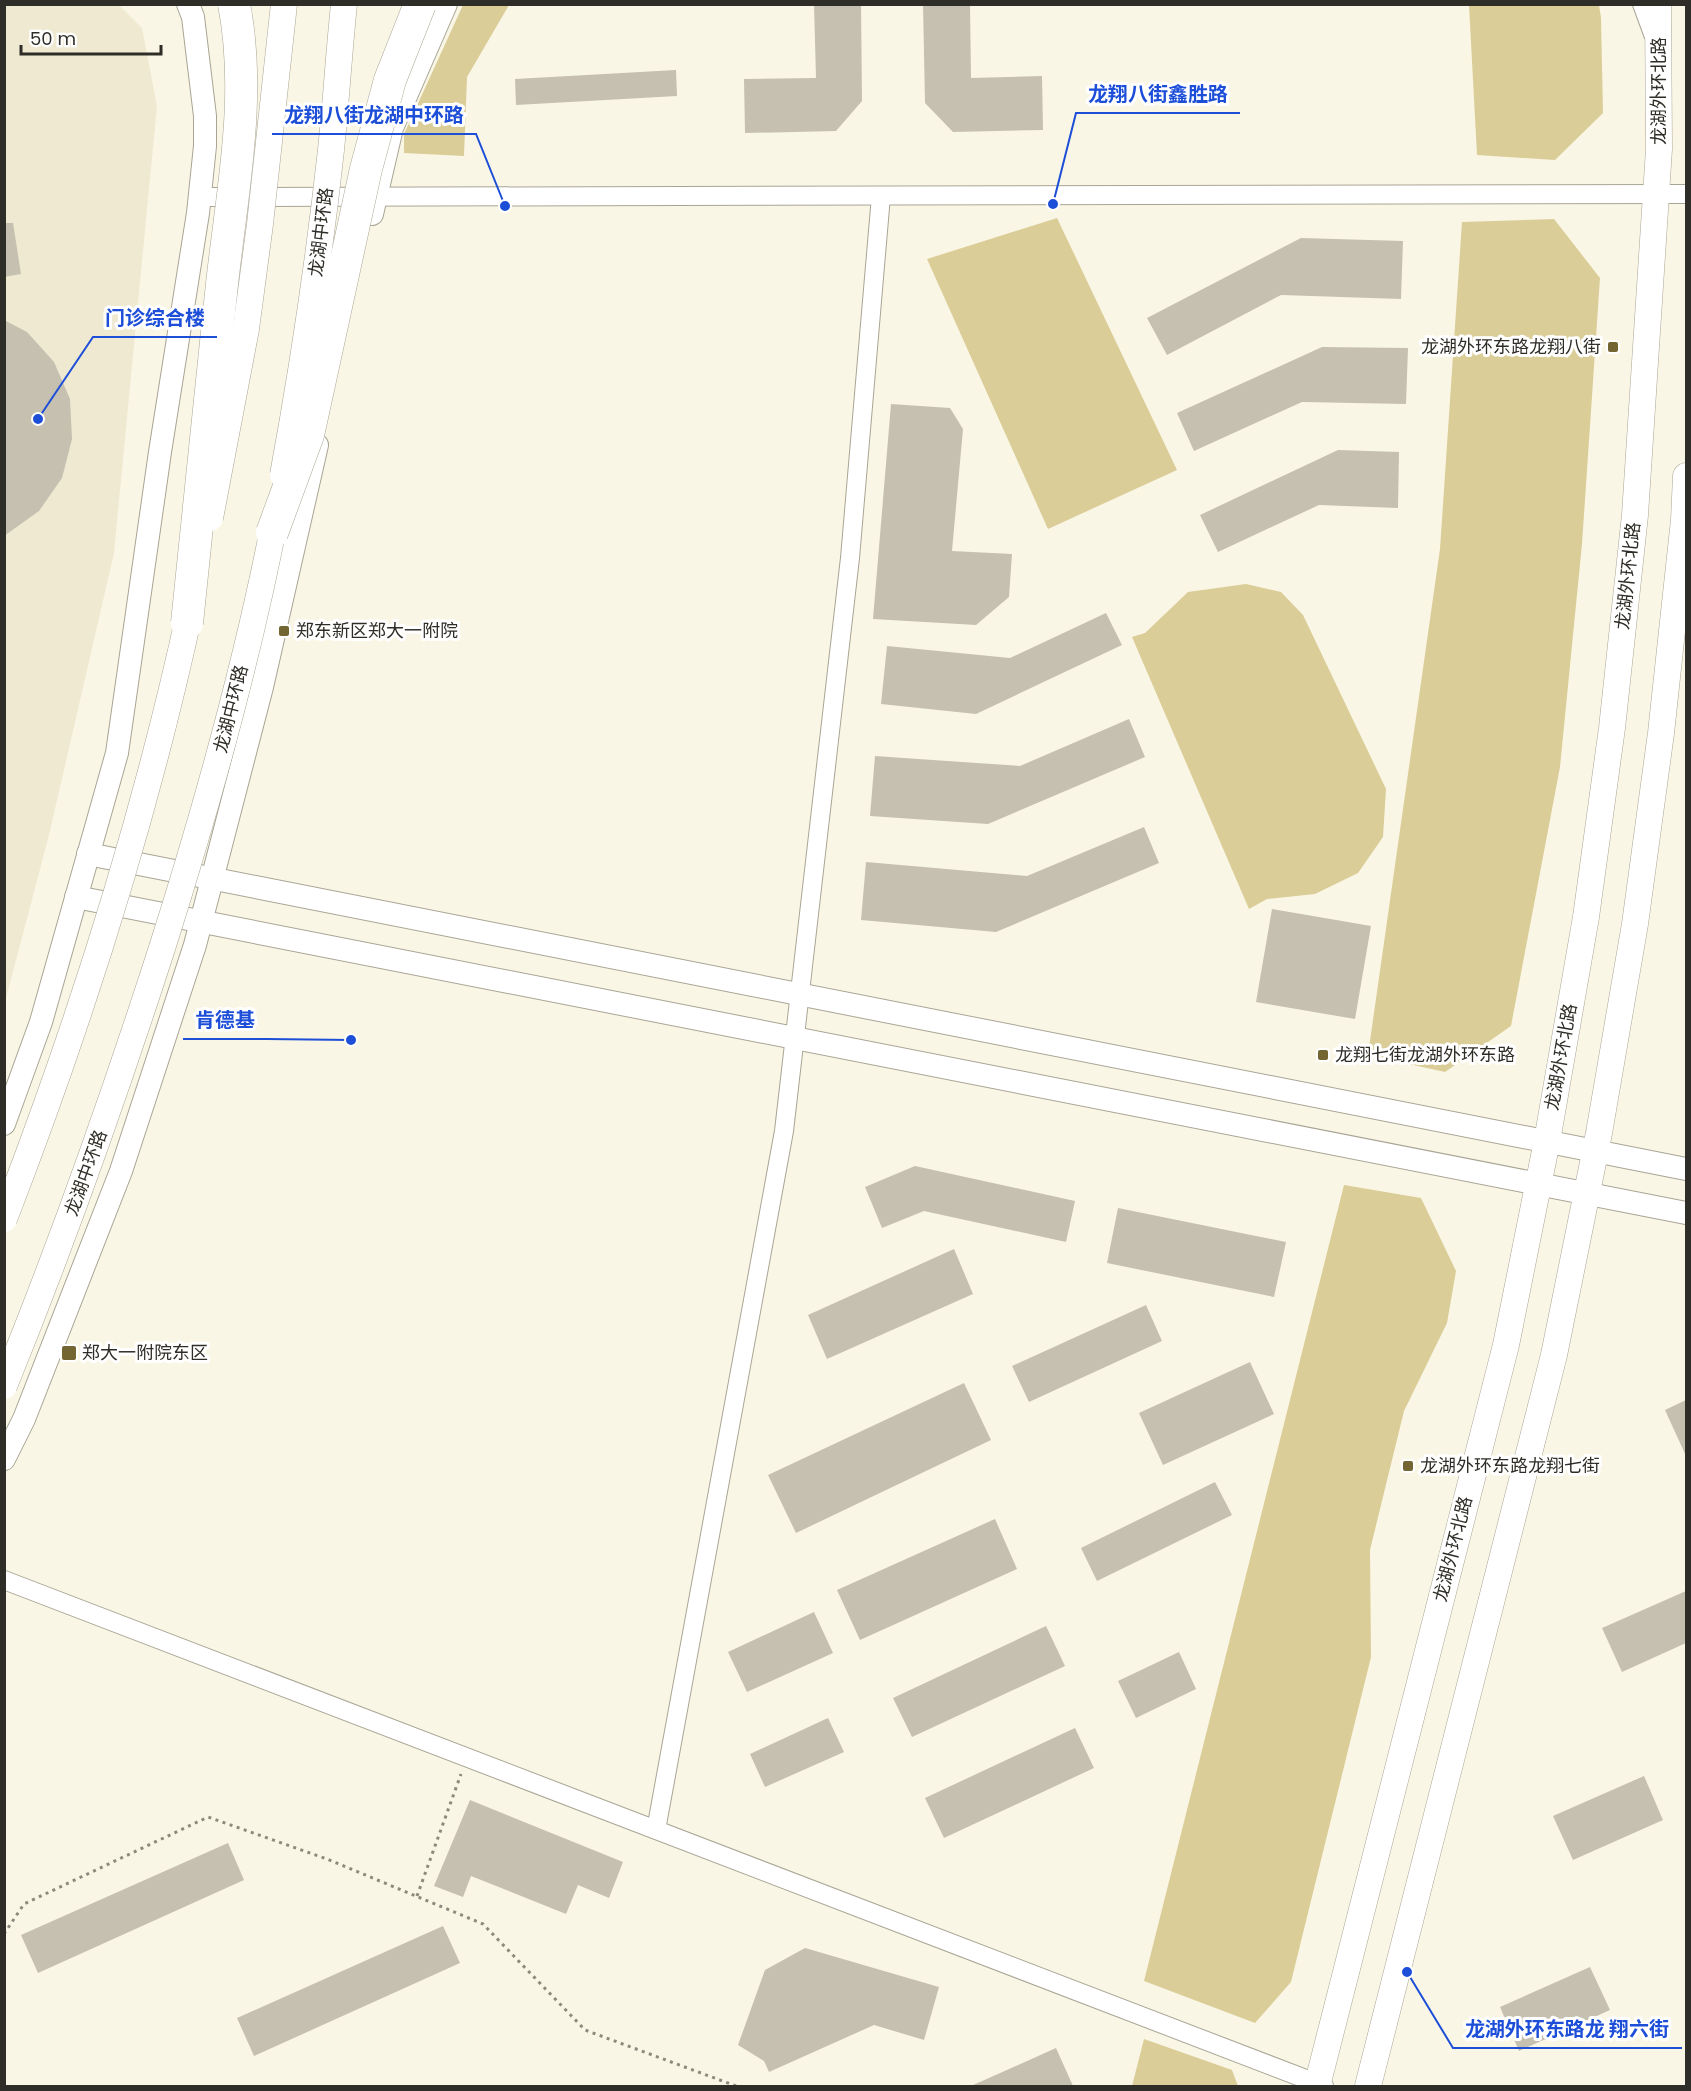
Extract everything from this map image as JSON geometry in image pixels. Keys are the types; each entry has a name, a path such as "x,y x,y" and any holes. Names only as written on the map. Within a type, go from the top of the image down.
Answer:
{"highway":[{"path":"187,623 222,282 240,140 241,83 238,22 234,4"},
{"path":"272,533 308,435 366,169 390,80 420,4"}],"main road":[{"path":"4,1219 97,957 136,825 187,623 223,456 246,329 284,4"},
{"name":"龙湖中环路","path":"4,1386 50,1273 89,1165 138,1022 214,777 272,533 299,389 331,150 344,4"},
{"name":"龙湖外环北路","path":"1319,2086 1506,1345 1547,1141 1586,917 1612,728 1635,515 1659,149 1658,4"},
{"path":"1368,2086 1554,1355 1587,1194 1635,924 1660,745 1684,520 1686,477"}],"street":[{"path":"4,1124 41,1022 117,753 200,197 205,146 205,116 193,17 188,4"},
{"path":"4,1459 24,1419 121,1171 201,921 262,687 329,390 392,128 446,4"},
{"path":"1642,4 1658,48"},
{"path":"200,197 1686,194"},
{"path":"656,1830 784,1131 850,558 881,196"},
{"path":"88,854 1686,1168"},
{"path":"76,897 1686,1214"},
{"path":"4,1580 1319,2086"}],"path":[{"path":"417,1896 467,1757"},
{"path":"4,1934 24,1904 208,1817 327,1859 483,1924 585,2030 736,2086"}],"shaded area":[{"path":"5,5 119,5 142,28 157,106 114,553 49,835 5,1002"},
{"path":"463,5 509,5 467,77 464,156 404,153 404,134"},
{"path":"1469,5 1599,5 1603,113 1555,160 1477,155"},
{"path":"1057,218 1177,470 1048,529 927,259"},
{"path":"1554,219 1600,278 1582,544 1560,767 1511,1026 1445,1072 1368,1055 1440,549 1462,222"},
{"path":"1246,584 1281,592 1303,615 1386,789 1383,837 1358,873 1315,894 1267,899 1249,909 1132,637 1145,633 1188,592"},
{"path":"1344,1185 1421,1198 1456,1271 1447,1323 1404,1411 1370,1550 1371,1657 1291,1982 1255,2023 1144,1981"},
{"path":"1144,2039 1232,2070 1238,2086 1132,2086"}],"building":[{"path":"814,4 861,4 862,101 836,131 745,133 744,79 816,78"},
{"path":"923,4 970,4 971,78 1042,76 1043,130 953,132 925,103"},
{"path":"676,70 677,96 516,105 515,79"},
{"path":"4,223 13,223 21,274 4,277"},
{"path":"1301,238 1403,241 1401,299 1281,295 1167,355 1147,318"},
{"path":"4,320 27,332 54,362 70,399 72,439 62,478 39,511 4,536"},
{"path":"1322,347 1408,348 1406,404 1302,402 1194,451 1177,413"},
{"path":"891,404 950,408 963,429 952,551 1012,554 1009,597 976,625 873,619"},
{"path":"1338,450 1399,452 1398,508 1319,505 1218,552 1200,515"},
{"path":"1106,613 1122,645 976,714 881,704 887,646 1010,658"},
{"path":"1129,719 1145,757 988,824 870,816 875,756 1020,766"},
{"path":"1144,827 1159,863 996,932 861,920 866,862 1027,876"},
{"path":"1272,909 1371,926 1355,1019 1256,1002"},
{"path":"915,1166 1075,1201 1066,1242 924,1211 882,1228 865,1187"},
{"path":"1118,1208 1286,1242 1274,1297 1107,1263"},
{"path":"954,1249 973,1294 827,1359 808,1315"},
{"path":"1146,1305 1162,1341 1029,1402 1012,1366"},
{"path":"1250,1362 1274,1414 1163,1465 1139,1413"},
{"path":"964,1383 991,1440 796,1533 768,1475"},
{"path":"1686,1400 1686,1456 1665,1410"},
{"path":"1215,1482 1232,1515 1097,1581 1081,1548"},
{"path":"995,1519 1017,1569 860,1640 837,1590"},
{"path":"1686,1591 1686,1643 1622,1672 1602,1628"},
{"path":"814,1612 833,1653 747,1692 728,1652"},
{"path":"1046,1626 1065,1666 912,1737 893,1698"},
{"path":"1179,1652 1196,1689 1136,1718 1118,1681"},
{"path":"828,1718 844,1752 765,1787 750,1754"},
{"path":"1075,1728 1094,1768 944,1838 925,1798"},
{"path":"1644,1776 1663,1820 1573,1860 1553,1816"},
{"path":"470,1800 623,1862 609,1898 578,1885 566,1914 471,1876 463,1897 434,1886"},
{"path":"228,1843 244,1880 38,1973 21,1935"},
{"path":"443,1926 460,1963 254,2056 237,2018"},
{"path":"805,1948 939,1987 924,2040 874,2025 769,2072 764,2061 738,2045 765,1970"},
{"path":"1590,1967 1610,2010 1519,2051 1500,2007"},
{"path":"1056,2048 1073,2086 971,2086"}],"place":[{"name":"龙翔八街鑫胜路","path":"1053,204"},
{"name":"龙翔八街龙湖中环路","path":"505,206"},
{"name":"龙湖外环东路龙翔八街","path":"1613,347"},
{"name":"门诊综合楼","path":"38,419"},
{"name":"郑东新区郑大一附院","path":"284,631"},
{"name":"肯德基","path":"351,1040"},
{"name":"龙翔七街龙湖外环东路","path":"1323,1055"},
{"name":"郑大一附院东区","path":"69,1353"},
{"name":"龙湖外环东路龙翔七街","path":"1408,1466"},
{"name":"龙湖外环东路龙 翔六街","path":"1407,1972"}]}
